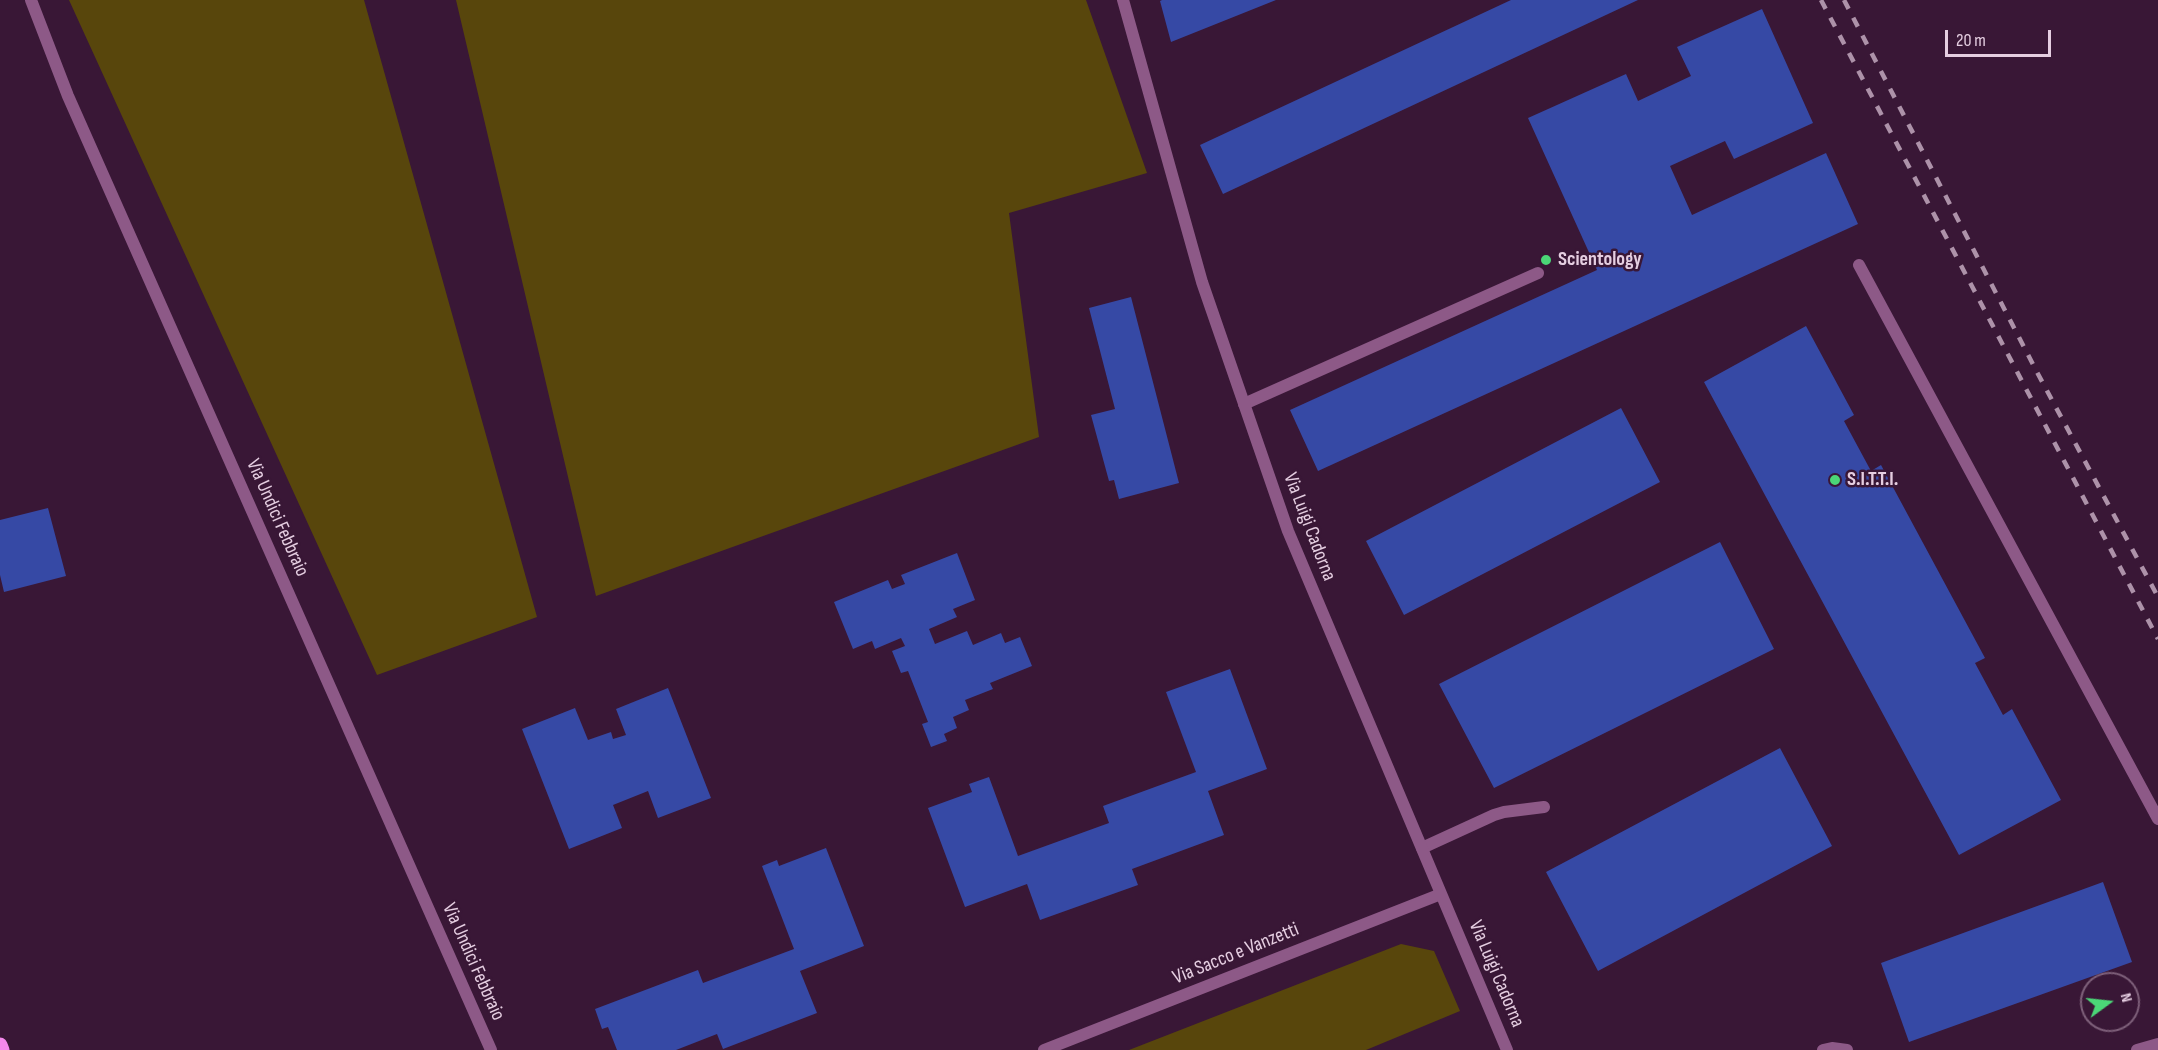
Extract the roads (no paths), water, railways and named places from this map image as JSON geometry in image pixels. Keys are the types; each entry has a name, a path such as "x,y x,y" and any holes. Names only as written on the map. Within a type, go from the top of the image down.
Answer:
{"main road":[{"path":"0,1045 2,1050"}],"street":[{"name":"Via Undici Febbraio","path":"31,0 68,96 491,1050"},
{"name":"Via Luigi Cadorna","path":"1123,0 1187,232 1244,404 1303,568 1507,1050"},
{"path":"1859,264 2158,819"},
{"path":"1244,404 1538,273"},
{"path":"1422,848 1494,815 1544,807"},
{"name":"Via Sacco e Vanzetti","path":"1044,1050 1441,894"},
{"path":"2137,1050 2158,1044"},
{"path":"1823,1050 1832,1048 1847,1050"}],"railway":[{"path":"1821,0 2158,639"},
{"path":"1844,0 2038,374 2158,597"}],"place":[{"name":"Scientology","path":"1546,260"},
{"name":"S.I.T.T.I.","path":"1835,480"}]}
